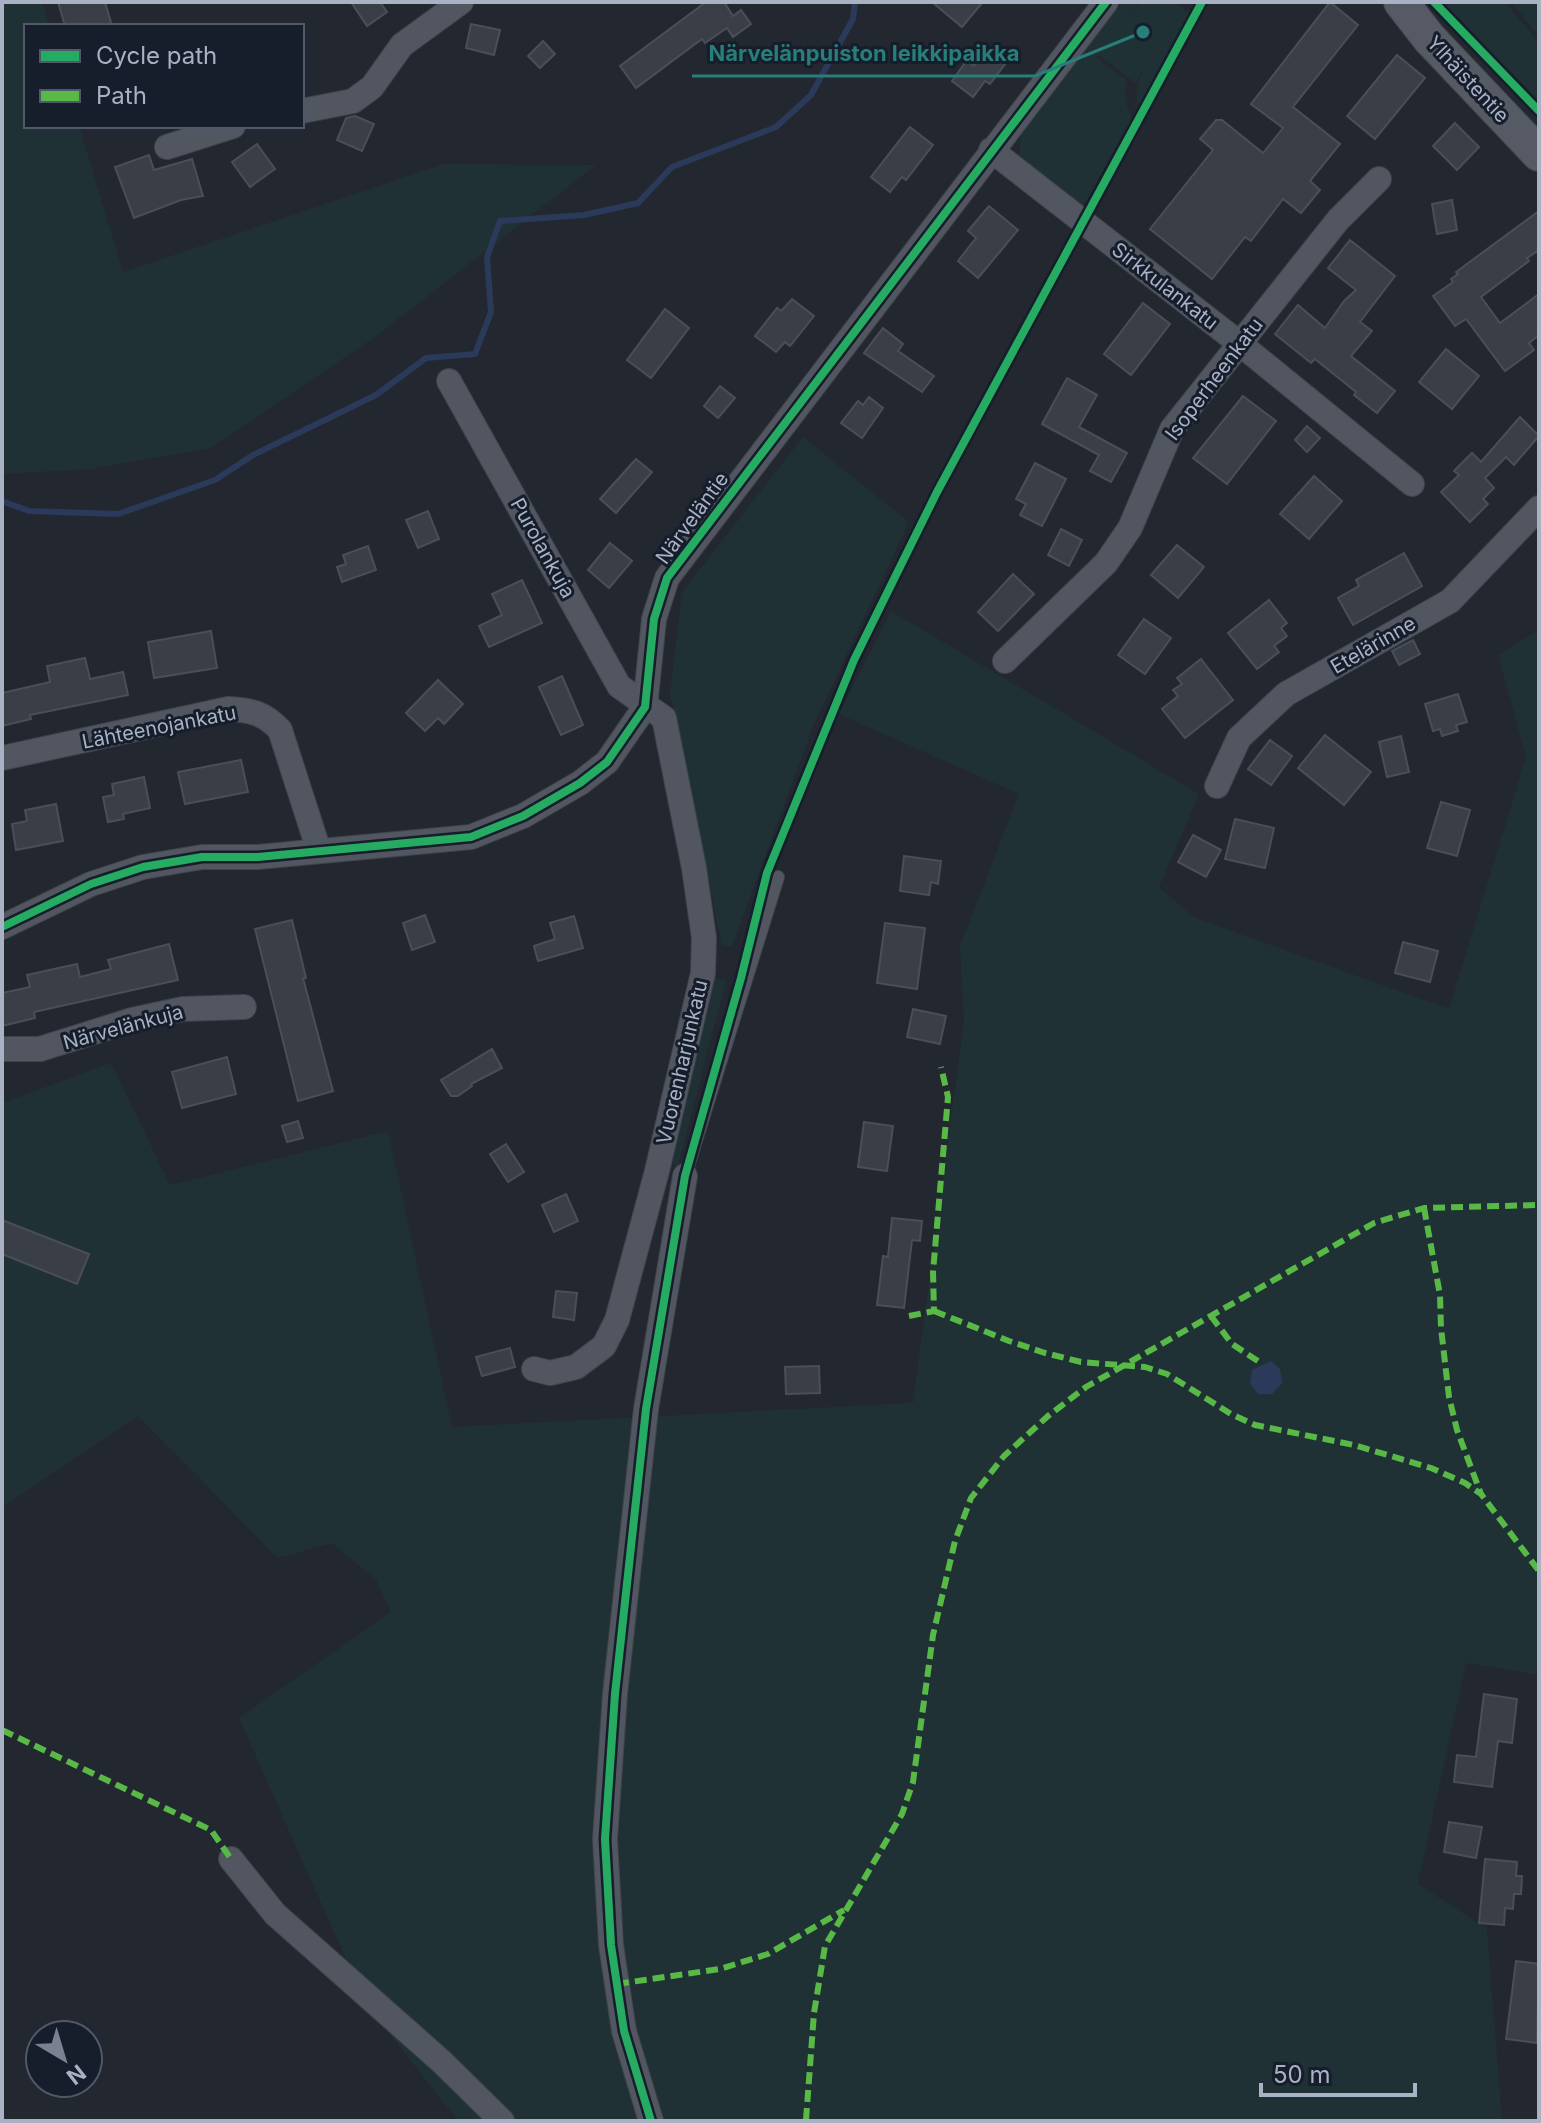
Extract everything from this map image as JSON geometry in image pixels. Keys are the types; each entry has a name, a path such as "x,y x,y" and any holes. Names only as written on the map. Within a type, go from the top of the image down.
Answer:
{"street":[{"path":"304,111 353,101 372,87 402,45 461,2"},
{"name":"Närveläntie","path":"2,927 91,884 143,867 202,857 258,857 471,837 523,816 580,783 607,762 645,707 654,619 667,578 1106,2"},
{"name":"Ylhäistentie","path":"1401,2 1429,38 1539,154"},
{"path":"167,147 227,128"},
{"name":"Sirkkulankatu","path":"991,150 1239,343 1412,484"},
{"name":"Isoperheenkatu","path":"1005,661 1106,563 1130,528 1172,429 1338,220 1379,179"},
{"name":"Purolankuja","path":"449,381 619,686 645,707"},
{"name":"Etelärinne","path":"1217,786 1239,738 1286,694 1450,601 1539,508"},
{"name":"Vuorenharjunkatu","path":"534,1369 550,1373 576,1367 604,1346 617,1320 657,1171 703,973 704,938 694,868 664,718 645,707"},
{"name":"Lähteenojankatu","path":"2,758 228,709 252,710 269,719 280,730 319,851"},
{"name":"Närvelänkuja","path":"2,1049 40,1049 132,1020 183,1009 244,1007"},
{"path":"651,2121 624,2031 611,1945 605,1839 615,1694 645,1424 685,1176"},
{"path":"231,1859 275,1914 442,2062 502,2121"}],"lane":[{"path":"685,1176 778,877"}],"shaded area":[{"path":"2,2 42,2 48,24 24,24 24,128 80,128 123,272 444,164 596,165 375,337 210,448 91,469 2,474"},
{"path":"1123,2 1139,2 1129,16 1141,2 1175,2 1184,8 1183,11 1193,10 1139,105 1137,87 1148,64 1135,83 1099,55 1096,57 1127,81 1125,95 1132,119 1086,201 1080,206 1019,157 1021,130"},
{"path":"1448,2 1505,2 1539,43 1539,101 1447,6"},
{"path":"1511,2 1539,2 1539,36"},
{"path":"803,437 909,522 814,724 732,946 722,946 670,692 682,592"},
{"path":"891,611 1199,794 1159,887 1193,917 1449,1009 1526,757 1498,655 1539,630 1539,1675 1466,1663 1418,1884 1487,1929 1502,2121 458,2121 366,2004 239,1718 391,1612 376,1580 332,1543 278,1558 138,1416 2,1507 2,1103 111,1063 170,1185 388,1131 452,1427 913,1403 964,1021 960,946 1019,794 839,714"},
{"path":"712,977 726,980 677,1170 670,1153"}],"water":[{"path":"1271,1361 1280,1369 1282,1383 1272,1394 1258,1394 1250,1383 1252,1370"}],"building":[{"path":"58,2 105,2 111,24 64,24"},
{"path":"351,2 380,2 387,12 367,26"},
{"path":"706,2 724,2 733,16 741,10 751,24 733,37 727,28 705,43 702,39 636,88 620,66"},
{"path":"932,2 983,2 962,27"},
{"path":"1330,2 1358,25 1293,107 1340,144 1310,181 1320,190 1301,213 1283,199 1251,241 1245,237 1212,279 1150,229 1213,150 1200,139 1216,120 1222,120 1263,153 1283,128 1251,104"},
{"path":"471,24 500,30 494,55 466,48"},
{"path":"543,41 555,54 540,68 528,56"},
{"path":"987,49 1006,63 990,84 985,81 973,97 952,81 967,60 974,66"},
{"path":"1397,55 1425,78 1375,139 1347,116"},
{"path":"355,116 374,124 362,151 337,140 346,118"},
{"path":"1455,123 1479,147 1457,170 1433,146"},
{"path":"910,127 933,145 906,180 902,177 890,192 871,177"},
{"path":"257,144 275,169 250,187 232,162"},
{"path":"149,155 154,170 192,159 203,196 181,200 134,218 115,167"},
{"path":"1452,200 1457,230 1437,234 1432,204"},
{"path":"989,206 1018,230 978,278 958,261 976,238 968,231"},
{"path":"1539,211 1539,250 1481,297 1500,323 1539,294 1539,335 1529,343 1534,350 1505,371 1466,319 1455,326 1433,296 1453,282 1451,279 1458,274 1456,272"},
{"path":"1350,240 1395,276 1360,322 1372,331 1351,356 1395,391 1377,413 1315,359 1311,363 1275,334 1298,305 1325,328 1356,290 1328,268"},
{"path":"792,299 814,316 790,346 785,342 776,352 755,336 777,308 781,311"},
{"path":"1143,303 1170,324 1131,375 1104,354"},
{"path":"665,309 689,328 651,378 627,360"},
{"path":"883,328 903,344 898,351 934,376 922,392 864,353"},
{"path":"1446,349 1479,376 1452,409 1419,382"},
{"path":"1067,378 1097,395 1079,427 1127,453 1111,482 1090,471 1099,455 1042,424"},
{"path":"720,386 735,398 718,418 704,406"},
{"path":"1243,396 1276,421 1227,484 1193,458"},
{"path":"869,397 883,408 862,438 841,423 858,401 863,405"},
{"path":"1520,417 1539,436 1514,465 1506,457 1485,478 1494,488 1483,499 1488,504 1470,522 1441,492 1459,475 1454,471 1472,453 1481,462"},
{"path":"1307,426 1320,438 1307,452 1295,440"},
{"path":"636,459 652,472 616,513 600,499"},
{"path":"1035,463 1066,479 1042,526 1020,515 1026,504 1016,499"},
{"path":"1314,476 1342,501 1309,539 1280,514"},
{"path":"428,511 439,539 418,548 406,520"},
{"path":"1061,529 1082,540 1069,566 1048,555"},
{"path":"610,543 632,561 609,588 588,570"},
{"path":"1177,545 1204,567 1178,598 1151,575"},
{"path":"368,546 376,570 342,582 337,567 346,564 343,555"},
{"path":"1404,553 1422,586 1353,625 1338,598 1359,586 1356,580"},
{"path":"1013,574 1034,594 998,631 978,612"},
{"path":"522,580 542,623 489,647 479,626 502,615 492,594"},
{"path":"1269,600 1287,623 1281,628 1287,636 1274,646 1279,652 1257,669 1228,633"},
{"path":"1144,619 1171,638 1145,674 1118,655"},
{"path":"211,631 217,668 154,678 148,642"},
{"path":"1413,640 1420,654 1399,665 1392,651"},
{"path":"85,658 90,679 123,672 128,695 30,715 31,719 2,726 2,693 50,682 47,666"},
{"path":"1201,659 1233,700 1185,738 1162,709 1178,696 1173,690 1182,684 1177,678"},
{"path":"562,676 583,725 561,735 539,687"},
{"path":"438,680 463,704 444,724 438,718 425,731 406,713"},
{"path":"1458,694 1467,722 1456,725 1458,731 1442,736 1440,729 1433,731 1425,704"},
{"path":"1325,735 1371,772 1344,805 1298,768"},
{"path":"1401,736 1409,772 1387,777 1379,742"},
{"path":"1270,740 1292,756 1271,785 1248,769"},
{"path":"241,760 248,792 185,804 178,772"},
{"path":"144,777 150,808 123,814 124,819 108,822 103,797 114,795 112,784"},
{"path":"1441,802 1470,810 1457,856 1427,848"},
{"path":"56,804 63,841 16,850 12,824 27,821 25,810"},
{"path":"1235,819 1274,828 1265,868 1225,859"},
{"path":"1193,835 1221,850 1206,877 1178,862"},
{"path":"904,856 941,861 938,884 931,882 929,895 900,891"},
{"path":"425,915 435,942 412,950 403,923"},
{"path":"574,916 583,948 538,961 534,946 555,939 550,923"},
{"path":"292,920 306,978 303,978 333,1091 298,1101 255,929"},
{"path":"885,923 925,928 917,989 877,983"},
{"path":"1403,942 1438,951 1430,982 1395,973"},
{"path":"169,944 178,980 34,1012 35,1018 2,1026 2,993 30,987 27,975 77,964 80,977 111,969 108,960"},
{"path":"913,1009 946,1016 940,1044 907,1037"},
{"path":"492,1049 502,1068 471,1084 458,1096 451,1096 441,1080"},
{"path":"227,1057 236,1094 182,1108 172,1072"},
{"path":"298,1121 303,1138 287,1142 282,1126"},
{"path":"864,1122 893,1126 887,1171 858,1167"},
{"path":"506,1144 524,1172 508,1182 490,1154"},
{"path":"566,1194 578,1221 554,1232 542,1205"},
{"path":"892,1218 922,1221 920,1241 912,1240 904,1308 877,1305 883,1256 888,1257"},
{"path":"2,1220 89,1254 77,1284 2,1254"},
{"path":"556,1291 577,1293 574,1320 553,1317"},
{"path":"510,1348 515,1367 482,1376 476,1357"},
{"path":"819,1366 820,1393 786,1394 785,1367"},
{"path":"1484,1694 1517,1699 1512,1743 1498,1741 1492,1787 1454,1782 1457,1755 1476,1757"},
{"path":"1449,1822 1482,1827 1476,1858 1444,1852"},
{"path":"1485,1859 1517,1862 1516,1876 1522,1876 1521,1894 1514,1894 1513,1909 1505,1908 1504,1925 1479,1923"},
{"path":"1516,1961 1539,1964 1537,2043 1506,2039"}],"waterway":[{"path":"2,501 29,511 118,514 215,480 253,455 376,395 426,358 475,354 491,312 487,257 500,221 584,215 638,203 672,167 776,127 811,95 853,19 855,2"}],"marked path":[{"path":"909,1316 934,1311 933,1272 948,1097 941,1067"},
{"path":"806,2120 814,2013 825,1946 902,1814 913,1782 933,1635 955,1541 971,1498 1004,1456 1086,1387 1374,1223 1424,1208 1539,1205"},
{"path":"1424,1208 1440,1295 1449,1397 1457,1430 1481,1494"},
{"path":"934,1311 1045,1353 1081,1362 1145,1367 1167,1374 1231,1414 1255,1425 1354,1445 1431,1468 1481,1494 1539,1571"},
{"path":"1211,1316 1232,1344 1261,1363"},
{"path":"2,1730 211,1830 231,1859"},
{"path":"617,1984 720,1969 768,1954 844,1910"}],"cycle path":[{"path":"2,927 91,884 143,867 202,857 258,857 471,837 523,816 580,783 607,762 645,707 654,619 667,578 1106,2"},
{"path":"651,2121 624,2031 611,1945 605,1839 615,1694 646,1409 685,1176 767,873 854,660 937,492 1202,2"},
{"path":"1434,2 1539,111"}],"place":[{"name":"Närvelänpuiston leikkipaikka","path":"1143,32"}]}
